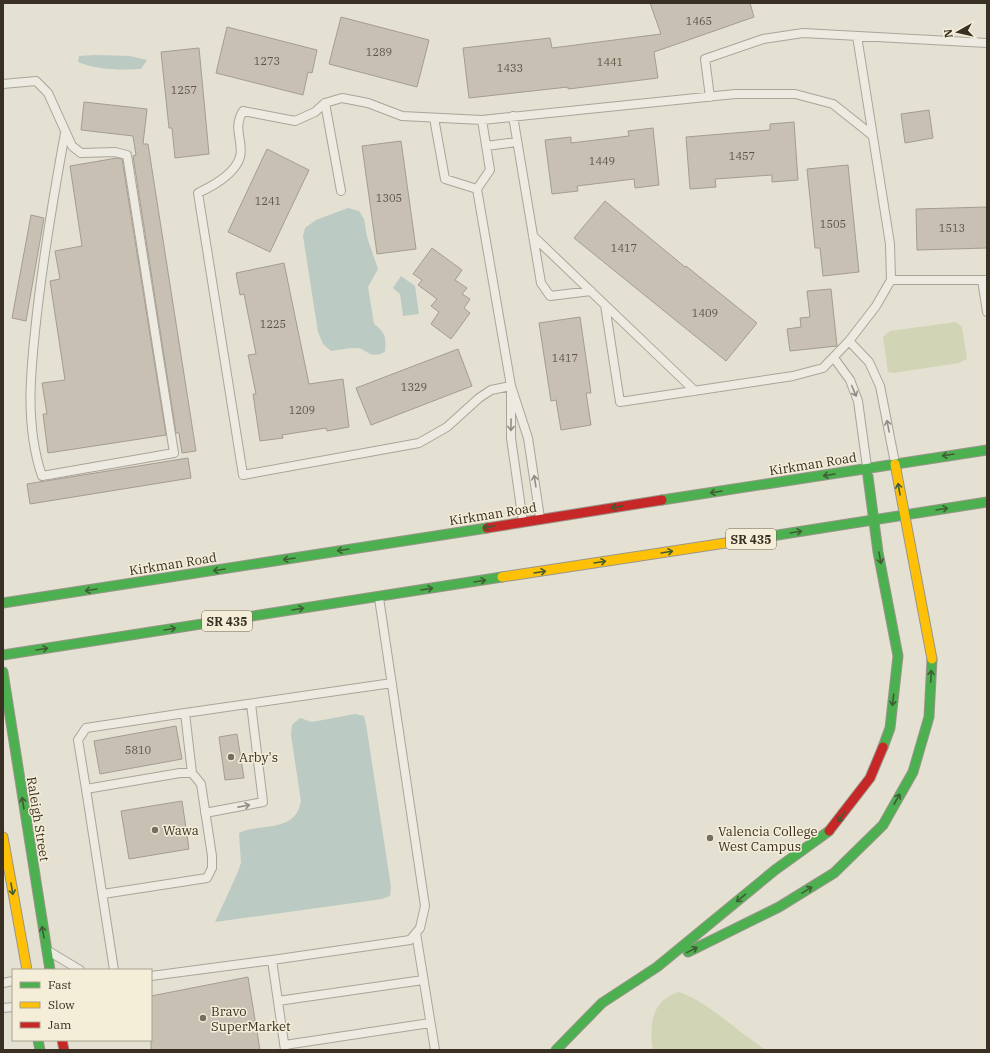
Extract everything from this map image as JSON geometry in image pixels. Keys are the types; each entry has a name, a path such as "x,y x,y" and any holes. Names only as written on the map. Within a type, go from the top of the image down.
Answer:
{"main road":[{"name":"Kirkman Road","path":"3,603 987,450"},
{"path":"657,967 779,907 834,873 883,825 912,772 929,717 932,661 895,464"},
{"path":"556,1050 602,1003 657,967 775,870 833,828 870,778 890,728 898,656 874,519 867,469"},
{"name":"SR 435","path":"3,655 987,502"},
{"name":"Raleigh Street","path":"3,672 50,969"},
{"path":"3,837 27,969"}],"lane":[{"path":"710,97 705,59 763,39 796,34 987,43"},
{"path":"605,305 620,402 793,376 823,368 834,358 876,306 891,280 890,244 857,36"},
{"path":"3,84 36,81 48,93 72,146 81,153 115,152 127,155 174,453 42,476 35,457 30,412 31,369 41,276 65,133"},
{"path":"511,386 491,390 479,398 447,427 419,443 243,475 198,193 217,184 231,171 240,157 238,119 243,111 295,121 314,112 325,103 342,98 368,103 402,116 482,120 735,94 795,94 833,104 872,135"},
{"path":"325,103 341,191"},
{"path":"513,116 541,284 550,296 591,292"},
{"path":"434,118 446,179 478,189"},
{"path":"482,120 490,170 478,189 511,386 528,438 540,519"},
{"path":"486,146 517,142"},
{"path":"533,236 695,391"},
{"path":"891,280 984,280 987,312"},
{"path":"849,340 868,362 880,386 895,464"},
{"path":"834,358 850,380 858,401 867,469"},
{"path":"511,386 511,438 523,522"},
{"path":"152,976 410,940 420,928 425,906 379,597"},
{"path":"114,969 78,740 86,728 392,683"},
{"path":"205,813 263,802 251,704"},
{"path":"103,894 207,878 212,868 212,856 201,784 192,773 185,713"},
{"path":"86,789 180,773 192,773"},
{"path":"416,933 434,1050"},
{"path":"46,950 78,969"},
{"path":"272,960 285,1048 430,1023"},
{"path":"278,1001 423,980"}],"green space":[{"path":"956,322 962,327 967,359 959,363 893,373 888,372 883,337 890,331"},
{"path":"679,992 691,997 714,1011 766,1050 653,1050 651,1032 654,1015 657,1008 663,1001"}],"shaded area":[{"path":"79,56 130,56 147,60 141,69 101,68 78,62"},
{"path":"348,208 359,211 364,219 367,237 378,269 368,287 374,324 383,333 385,339 385,352 375,355 360,348 331,351 323,344 318,332 303,236 305,228 316,220"},
{"path":"401,276 415,286 419,314 403,316 400,294 393,288"},
{"path":"355,714 364,716 366,724 391,887 390,896 382,899 215,922 241,863 239,833 285,823 298,811 301,801 291,735 292,725 300,718 312,722"}],"building":[{"path":"650,3 750,3 754,17 654,52 658,78 568,89 568,87 469,98 463,48 550,38 552,48 661,34"},
{"path":"341,17 429,40 417,87 329,64"},
{"path":"227,27 317,50 312,73 308,72 303,95 216,73"},
{"path":"199,48 209,154 175,158 172,128 169,128 161,52"},
{"path":"84,102 147,109 143,144 148,144 196,451 182,453 179,433 176,433 133,156 136,155 133,136 81,130"},
{"path":"929,110 933,138 905,143 901,114"},
{"path":"794,122 798,180 772,182 772,175 715,179 716,187 690,189 686,137 770,130 770,124"},
{"path":"653,128 659,185 635,188 634,179 577,186 578,191 552,194 545,140 571,137 571,143 629,136 628,131"},
{"path":"401,141 416,249 377,254 362,146"},
{"path":"267,149 309,170 270,252 228,232"},
{"path":"117,158 122,159 166,435 48,453 43,414 47,414 42,383 65,380 50,281 60,279 55,251 82,246 70,166"},
{"path":"848,165 859,272 823,276 820,248 815,248 807,169"},
{"path":"605,201 685,267 686,266 757,323 726,361 574,238"},
{"path":"987,207 987,248 917,250 916,209"},
{"path":"31,215 44,218 26,321 12,318"},
{"path":"432,248 462,270 455,280 467,288 462,294 470,299 464,308 470,313 451,339 431,324 439,312 431,306 437,299 418,285 422,280 413,274"},
{"path":"284,263 309,384 343,379 349,427 327,431 326,428 282,435 283,438 260,441 253,394 256,394 248,355 256,354 244,294 240,295 236,273"},
{"path":"831,289 837,346 790,351 787,329 801,327 800,318 810,317 807,291"},
{"path":"580,317 591,393 586,393 591,425 561,430 556,400 551,401 539,323"},
{"path":"458,349 472,386 371,425 356,388"},
{"path":"188,458 191,478 30,504 27,484"},
{"path":"176,726 182,759 100,774 94,741"},
{"name":"Arby's","path":"237,734 244,778 225,780 219,737"},
{"name":"Wawa","path":"182,801 189,849 129,859 121,811"},
{"name":"Bravo SuperMarket","path":"248,977 260,1050 151,1050 152,996"}],"traffic: fast":[{"path":"662,500 987,450"},
{"path":"867,469 878,552 898,656 890,728 883,747"},
{"path":"765,537 987,502"},
{"path":"3,603 487,528"},
{"path":"3,655 502,577"},
{"path":"688,952 779,907 834,873 883,825 913,772 929,717 932,659"},
{"path":"3,672 50,969"},
{"path":"556,1050 602,1003 657,967 775,870 829,831"},
{"path":"38,1041 40,1050"}],"traffic: slow":[{"path":"895,464 932,659"},
{"path":"502,577 765,537"},
{"path":"3,837 27,969"}],"traffic: jam":[{"path":"487,528 662,500"},
{"path":"829,831 870,778 883,747"},
{"path":"62,1041 64,1050"}],"place":[{"name":"Arby's","path":"231,757"},
{"name":"Wawa","path":"155,830"},
{"name":"Valencia College West Campus","path":"710,838"},
{"name":"Bravo SuperMarket","path":"203,1018"}]}
